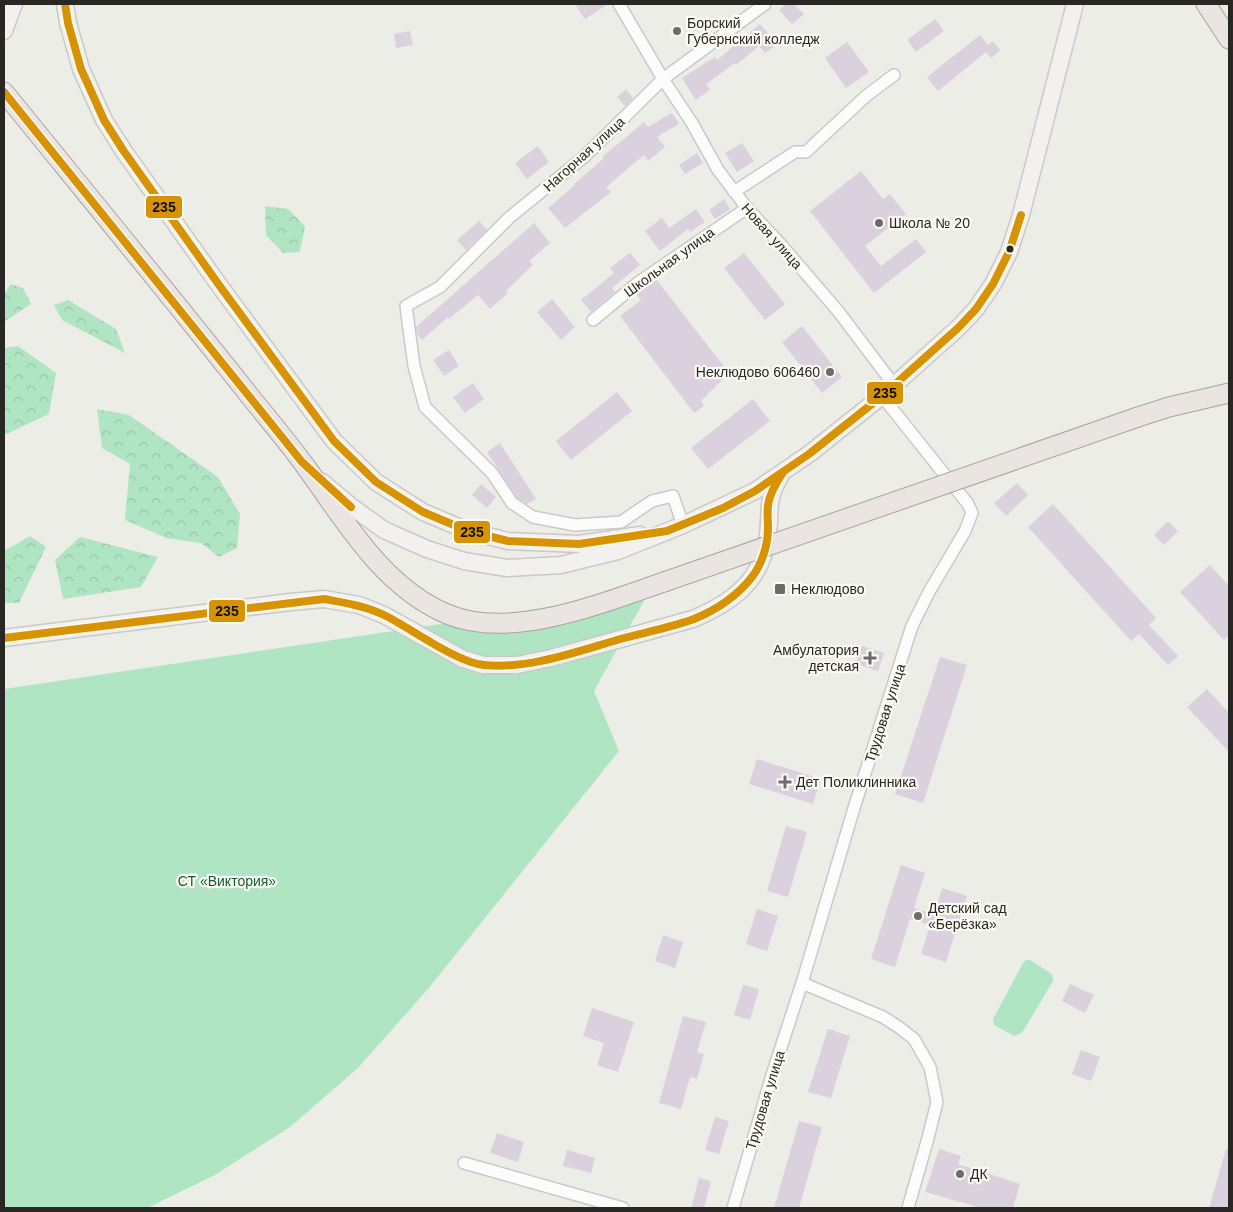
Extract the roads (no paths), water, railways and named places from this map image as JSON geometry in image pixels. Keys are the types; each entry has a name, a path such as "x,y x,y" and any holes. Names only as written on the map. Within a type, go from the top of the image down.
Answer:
{"main road":[{"path":"1206,4 1229,39"},
{"path":"4,92 215,352 378,562 409,591 424,602 448,615 481,622 519,623 562,615 664,582 1138,417 1169,407 1229,393"}],"street":[{"path":"4,32 14,4"},
{"path":"66,4 68,23 81,69 104,120 123,150 219,285 334,441 376,482 423,512 468,531 508,541 578,544 668,531"},
{"name":"Новая улица","path":"619,4 692,123 718,170 747,208 838,312 894,385"},
{"name":"Нагорная улица","path":"683,526 673,496 652,501 621,522 575,525 533,516 512,504 492,474 426,407 414,366 406,306 440,287 510,217 584,157 663,78 765,4"},
{"path":"302,462 335,494 384,530 427,549 464,561 507,568 561,565 618,551 683,526 755,491 809,454 882,396 947,339 976,309 993,284 1009,252 1021,214 1075,4"},
{"path":"734,192 795,152 806,152 866,96 894,75"},
{"name":"Школьная улица","path":"593,320 639,282 747,208"},
{"name":"Трудовая улица","path":"733,1208 854,808 912,626 932,585 965,531 972,513 968,504 882,396"},
{"path":"4,638 290,602 324,600 359,605 384,615 462,660 483,665 517,665 551,658 693,618 714,610 730,599 748,584 760,564 768,535 768,506 773,487 784,472"},
{"path":"802,983 883,1017 900,1028 914,1039 930,1067 936,1102 908,1208"},
{"path":"464,1163 623,1208"}],"place":[{"name":"Борский Губернский колледж","path":"677,31"},
{"name":"Школа № 20","path":"879,223"},
{"name":"Неклюдово 606460","path":"830,372"},
{"name":"Неклюдово","path":"780,589"},
{"name":"Амбулатория детская","path":"870,658"},
{"name":"Дет Поликлинника","path":"785,782"},
{"name":"Детский сад «Берёзка»","path":"918,916"},
{"name":"ДК","path":"960,1174"}],"park label":[{"name":"СТ «Виктория»","path":"227,881"}]}
